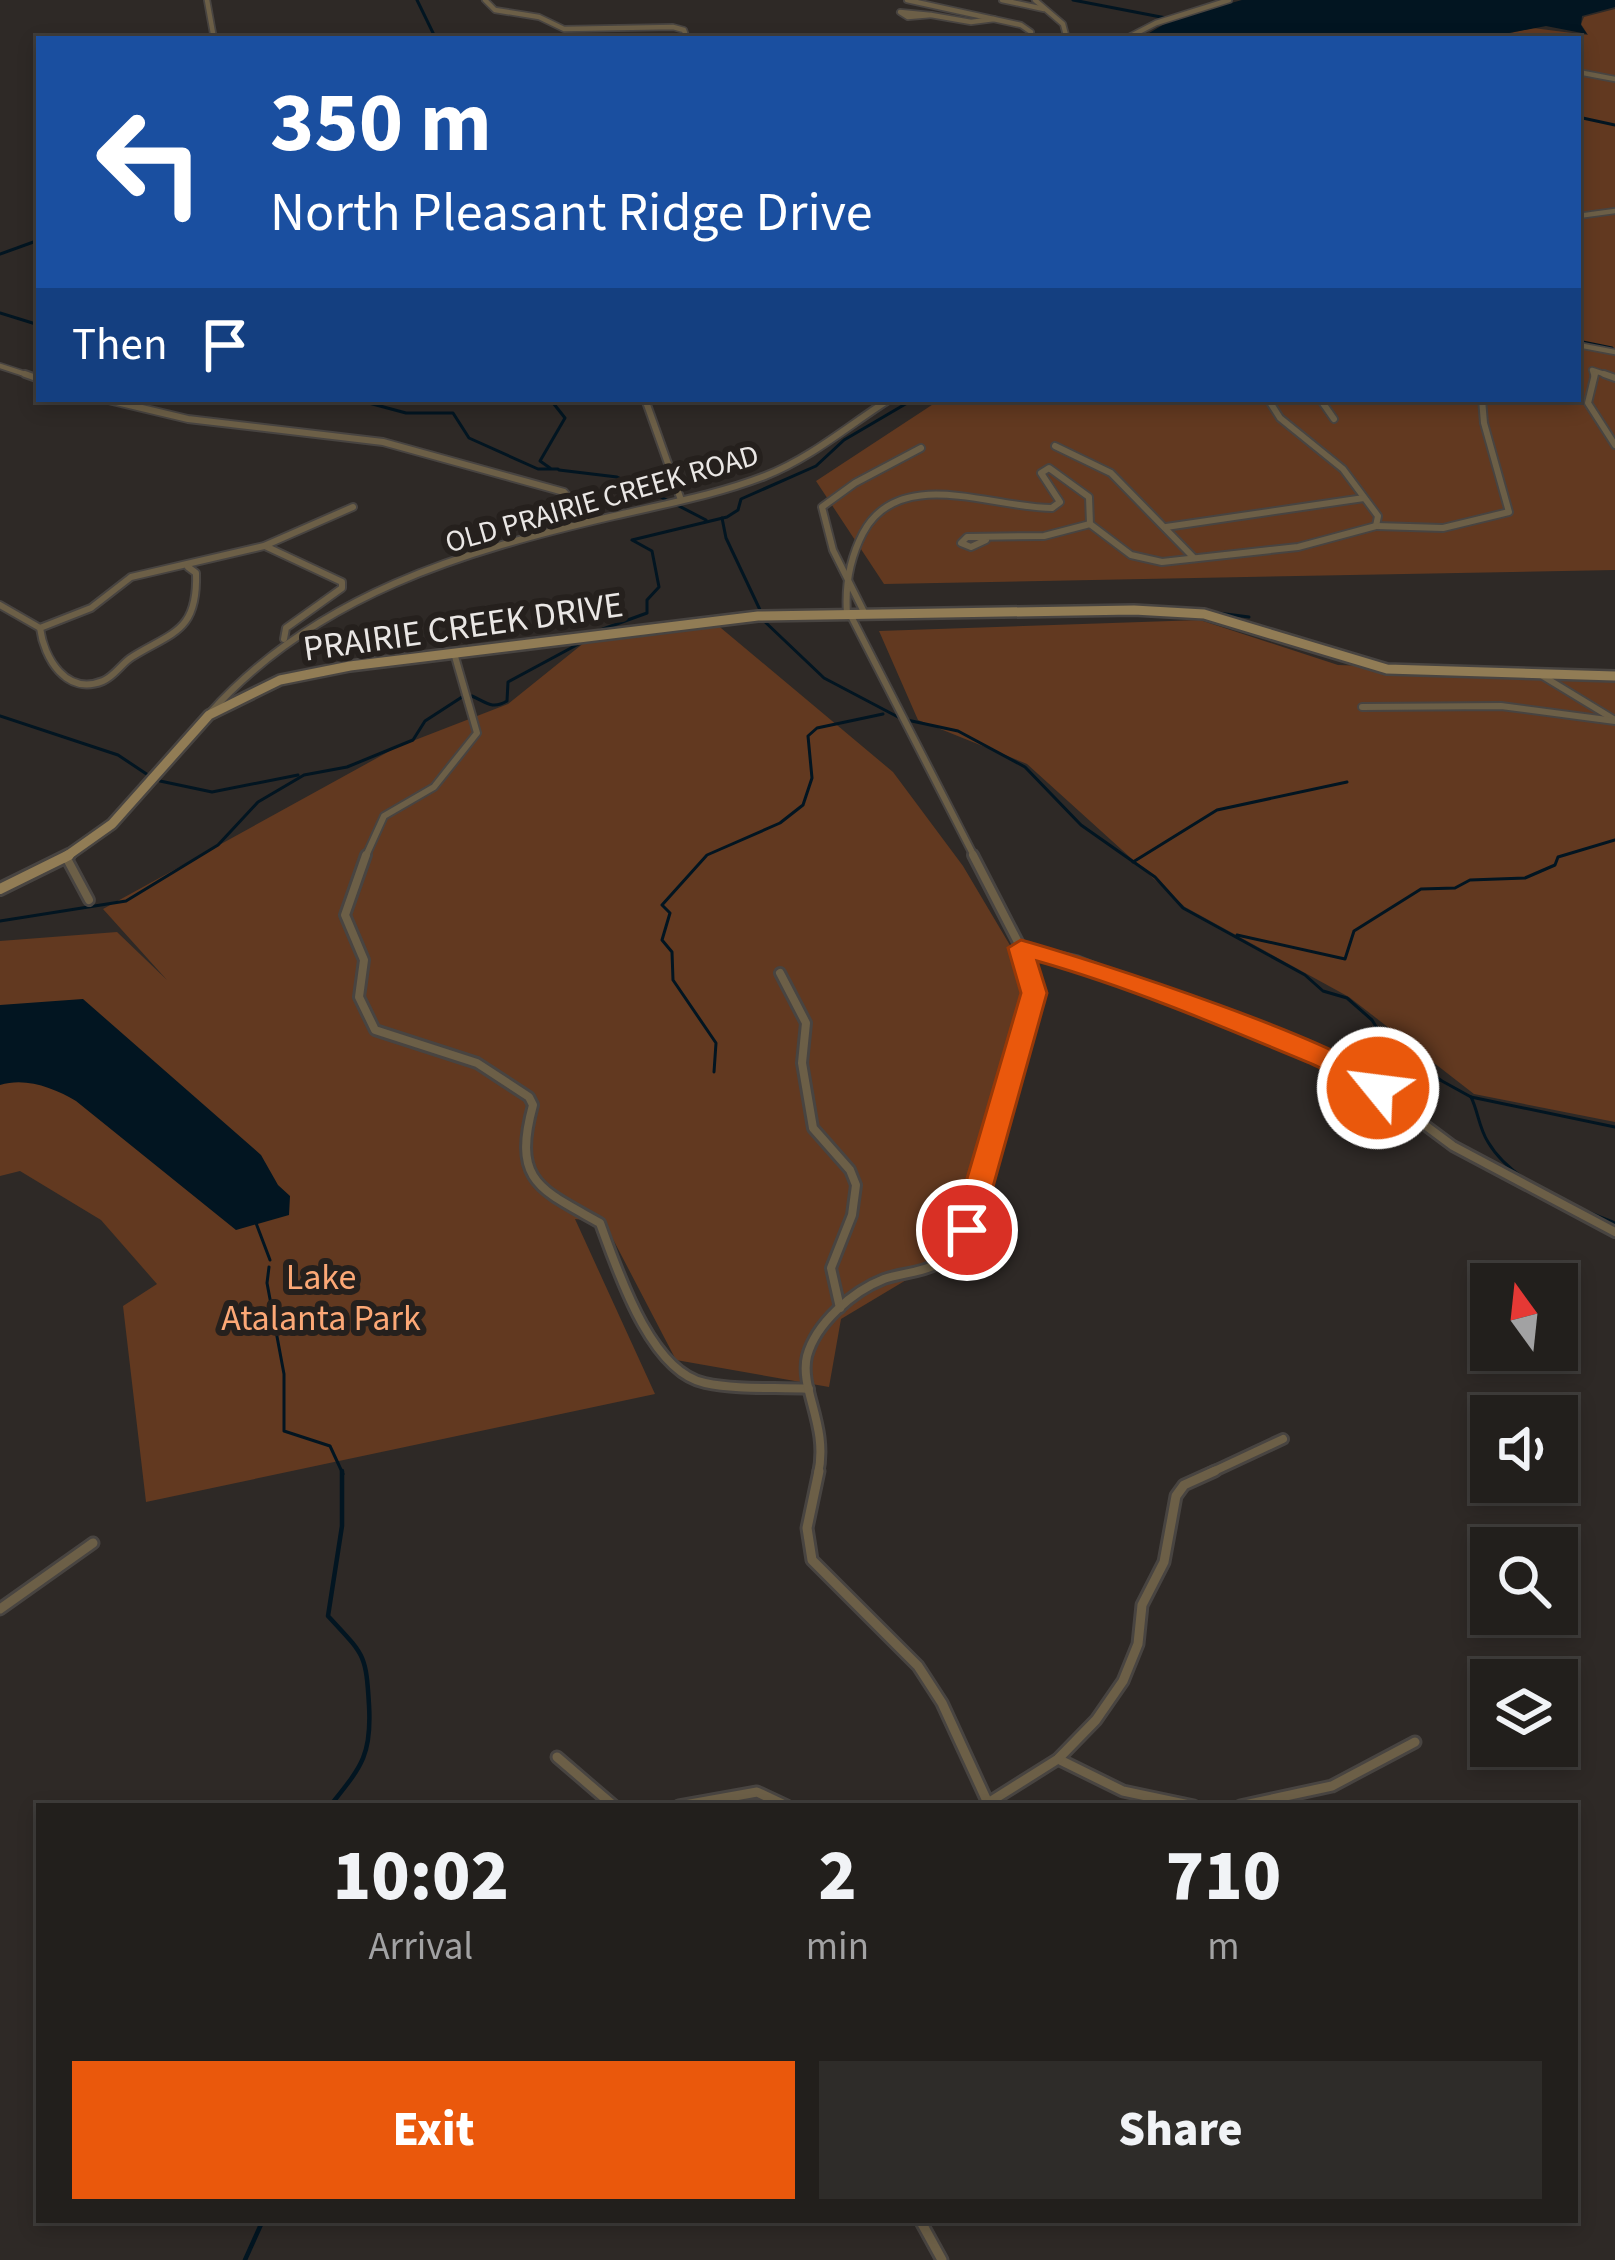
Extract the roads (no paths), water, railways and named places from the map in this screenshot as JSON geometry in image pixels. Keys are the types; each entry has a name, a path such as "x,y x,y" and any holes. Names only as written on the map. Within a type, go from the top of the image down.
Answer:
{"main road":[{"name":"PRAIRIE CREEK DRIVE","path":"0,889 66,857 136,802 208,715 280,680 454,653 729,618 1204,614 1259,627 1355,663 1417,671 1541,675"},
{"path":"1541,675 1615,676"}],"street":[{"path":"207,0 213,36"},
{"path":"485,0 495,10 538,17 564,29 673,27 684,30 686,36"},
{"path":"907,0 995,18 1028,28 1029,36"},
{"path":"1002,0 1045,9"},
{"path":"1035,0 1064,24 1066,36"},
{"path":"1132,36 1156,23 1229,0"},
{"path":"933,15 970,24 995,18"},
{"path":"1581,73 1615,79"},
{"path":"1581,216 1615,211"},
{"path":"1581,346 1615,352"},
{"path":"1582,362 1615,378"},
{"path":"0,366 36,378"},
{"path":"1592,370 1586,397 1589,412 1615,445"},
{"path":"117,402 188,419 382,442 478,466 563,491 590,521"},
{"path":"646,402 681,500"},
{"name":"OLD PRAIRIE CREEK ROAD","path":"208,715 241,677 284,640 365,596 449,564 784,467 885,402"},
{"path":"1269,402 1274,413 1324,450 1378,516 1376,526"},
{"path":"1322,402 1334,419"},
{"path":"987,1803 932,1689 907,1652 813,1564 807,1538 822,1432 805,1370 809,1348 840,1308 870,1286 937,1266 956,1254 1034,993 1021,948 849,614 842,591 864,526 886,504 905,496 946,494 1020,508 1052,508 1060,502 1041,473 1048,468 1089,497 1090,524 1144,561 1261,552 1354,535 1376,526 1389,530 1466,523 1509,512 1482,402"},
{"path":"1055,446 1111,472 1196,559"},
{"path":"865,614 857,588 838,568 822,507 855,483 921,448"},
{"path":"1166,527 1364,498"},
{"path":"40,628 91,608 131,577 188,568 264,546 353,507"},
{"path":"1069,532 1090,524"},
{"path":"986,540 1100,532"},
{"path":"264,546 342,582 342,588 286,628 284,640"},
{"path":"40,628 41,645 53,669 81,682 107,680 132,657 175,635 198,584 196,573 188,568"},
{"path":"0,605 40,628"},
{"path":"454,653 477,733 434,787 384,816 375,828 345,915 364,960 359,997 364,1014 374,1030 478,1064 530,1096 533,1105 524,1138 532,1177 539,1189 600,1223 636,1318 688,1378 707,1384 809,1389"},
{"path":"1541,675 1615,720"},
{"path":"1362,707 1519,707 1601,723 1615,720"},
{"path":"66,857 89,900"},
{"path":"1021,948 1076,961 1355,1073 1454,1146 1615,1232"},
{"path":"780,973 807,1017 808,1048 802,1063 809,1087 810,1121 825,1146 849,1167 856,1185 854,1205 831,1251 830,1285 840,1308"},
{"path":"989,1803 1058,1759 1096,1720 1123,1681 1138,1644 1142,1605 1164,1562 1176,1496 1184,1485 1283,1439"},
{"path":"0,1609 93,1543"},
{"path":"1255,1803 1330,1788 1378,1769 1415,1742"},
{"path":"557,1757 611,1803"},
{"path":"1058,1759 1111,1789 1157,1803"},
{"path":"696,1803 757,1792 781,1803"},
{"path":"922,2223 942,2260"}],"water":[{"path":"1242,0 1615,0 1615,7 1582,16 1587,34 1546,26 1494,36 1144,36 1173,19"},
{"path":"83,999 261,1155 290,1196 289,1215 236,1230 76,1101 40,1085 0,1085 0,1005"}],"waterway":[{"path":"417,0 435,36"},
{"path":"1073,0 1166,18"},
{"path":"1581,118 1615,125"},
{"path":"0,254 36,241"},
{"path":"0,313 36,324"},
{"path":"1581,342 1612,348"},
{"path":"365,402 406,413 453,413 469,438 538,469 558,469"},
{"path":"550,468 540,461 565,418 552,402"},
{"path":"722,518 738,510 741,499 816,466 844,440 909,402"},
{"path":"559,470 617,477 669,501"},
{"path":"677,505 706,520"},
{"path":"592,633 647,613 647,600 659,587 652,551 632,540 722,518"},
{"path":"722,518 726,538 761,612"},
{"path":"1218,613 1249,617"},
{"path":"911,618 1123,615"},
{"path":"763,620 824,678 898,717"},
{"path":"472,696 502,704 507,701 508,682 584,641"},
{"path":"0,921 126,901 218,845 258,802 304,775 347,767 413,740 425,721 462,697"},
{"path":"714,1072 716,1043 673,980 672,952 662,940 670,913 662,905 707,855 780,823 803,805 812,778 808,736 817,728 883,714"},
{"path":"0,716 118,755 151,777"},
{"path":"907,720 958,731 1025,767 1081,825 1133,862"},
{"path":"160,781 212,792 298,775"},
{"path":"1133,862 1217,810 1347,782"},
{"path":"1237,935 1345,959 1354,931 1421,889 1455,888 1470,880 1525,878 1555,865 1558,857 1615,840"},
{"path":"1133,862 1155,877 1183,908 1305,975 1323,991 1347,998 1372,1020 1385,1041 1471,1097"},
{"path":"1471,1097 1615,1127"},
{"path":"1471,1097 1488,1142 1512,1170 1545,1192 1615,1223"},
{"path":"256,1223 270,1260"},
{"path":"269,1267 267,1283 284,1374 284,1431 330,1446 342,1472"},
{"path":"332,1803 362,1760 369,1737 361,1656 328,1616 342,1526 342,1472"},
{"path":"245,2260 262,2223"}],"park label":[{"name":"Lake Atalanta Park","path":"321,1298"}]}
